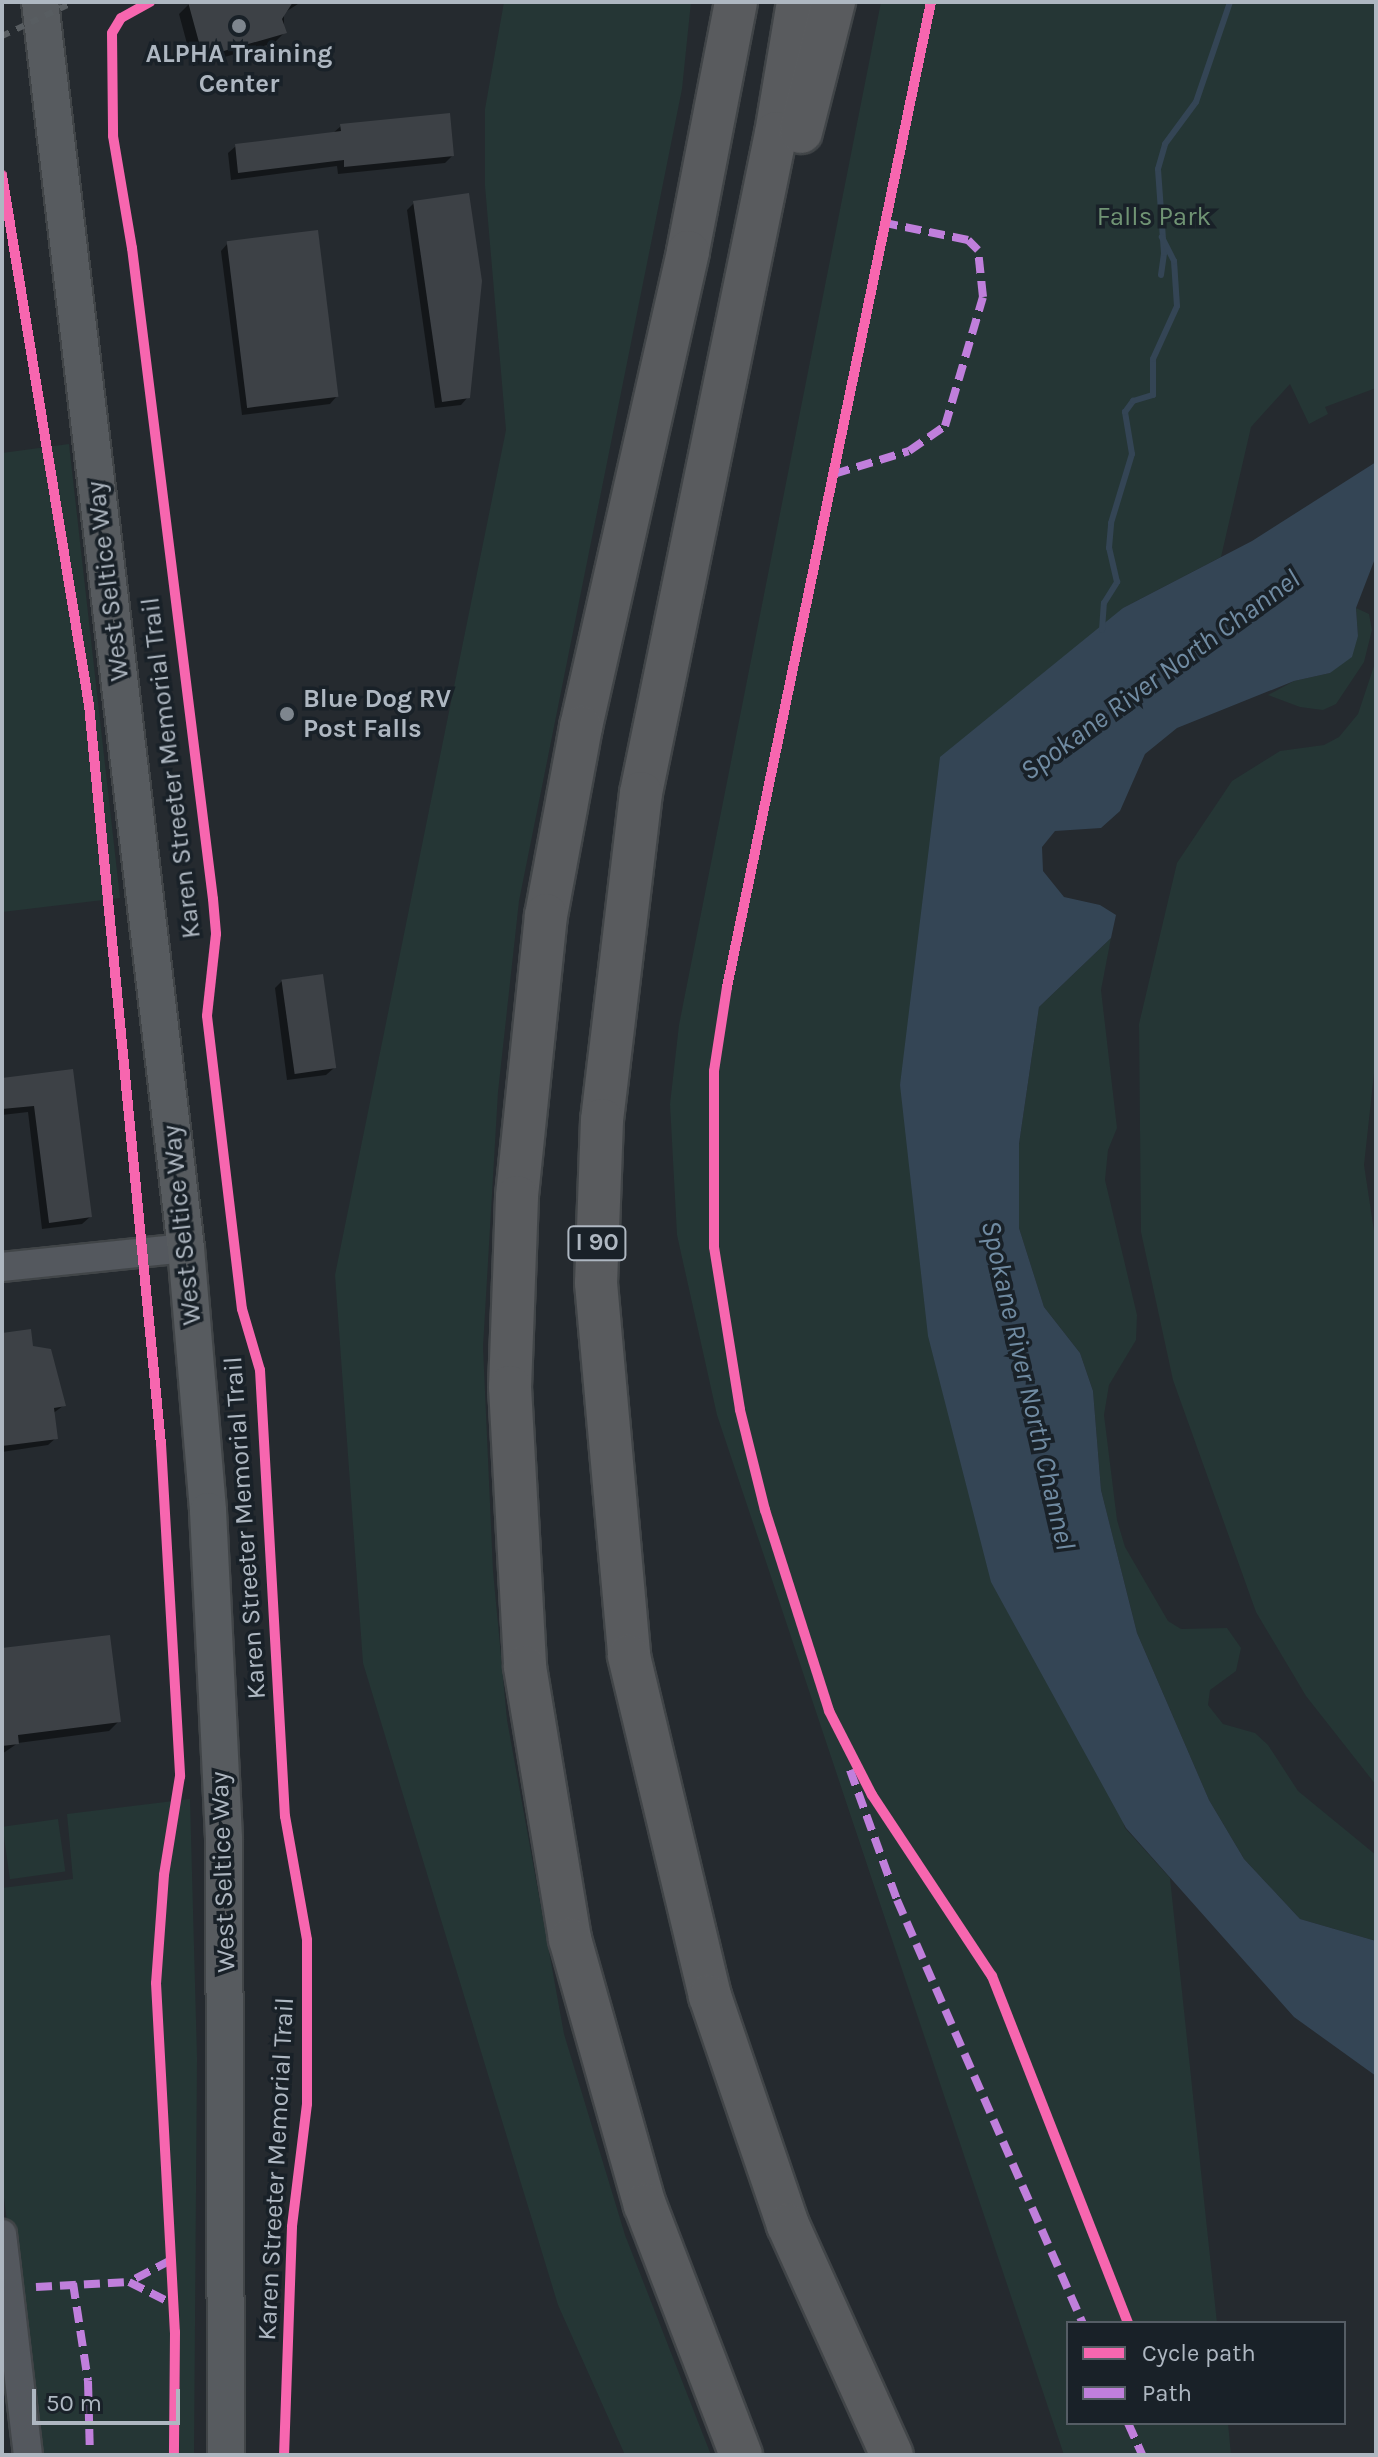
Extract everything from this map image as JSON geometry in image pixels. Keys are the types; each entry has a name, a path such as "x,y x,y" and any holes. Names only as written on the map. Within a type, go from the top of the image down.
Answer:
{"highway":[{"path":"707,2 684,168 546,915 517,1197 510,1387 525,1667 570,1939 592,2028 670,2278 741,2455"},
{"path":"581,727 688,252 736,2"},
{"name":"I 90","path":"798,2 641,793 602,1120 596,1283 609,1474 629,1656 710,1996 788,2225 892,2455"},
{"path":"707,472 753,318 834,2"}],"main road":[{"name":"West Seltice Way","path":"40,2 186,1248 208,1511 224,1840 226,2455"}],"street":[{"path":"2,1267 186,1248"},
{"path":"2,2234 28,2455"}],"green space":[{"path":"504,2 691,2 682,89 519,901 498,1092 483,1347 493,1571 507,1720 564,2034 625,2235 711,2455 625,2455 558,2305 363,1663 335,1275 506,430 485,186 485,109"},
{"name":"Falls Park","path":"881,2 1376,2 1376,388 1325,407 1328,414 1309,424 1290,384 1251,427 1221,557 1123,608 900,1085 1125,1828 1170,1878 1217,2321 1066,2321 1066,2425 1228,2425 1231,2455 1064,2455 717,1415 677,1235 670,1104 679,1025"},
{"path":"69,444 120,898 2,912 2,453"},
{"path":"1356,608 1369,614 1372,630 1364,662 1336,704 1323,710 1300,707 1268,695 1294,681 1330,673 1358,636"},
{"path":"1376,660 1376,1055 1364,1165 1376,1244 1376,1785 1306,1696 1256,1612 1173,1380 1141,1232 1139,1024 1177,863 1232,781 1280,751 1324,745 1339,737 1358,714"},
{"path":"1111,938 1101,990 1117,1128 1108,1150 1105,1180 1137,1315 1136,1340 1109,1385 1104,1415 1117,1520 1125,1547 1168,1621 1181,1629 1227,1628 1241,1648 1236,1671 1210,1690 1208,1705 1223,1724 1255,1733 1268,1745 1298,1791 1376,1855 1376,1941 1300,1919 1244,1859 1209,1800 1137,1633 1101,1490 1093,1391 1080,1353 1044,1307 1019,1228 1019,1144 1039,1007"},
{"path":"190,1799 197,2058 194,2455 35,2455 2,2181 2,1888 73,1879 67,1814"},
{"path":"58,1819 65,1871 10,1879 3,1827"}],"water":[{"name":"Spokane River North Channel","path":"1376,462 1376,556 1356,608 1358,636 1352,657 1330,673 1294,681 1177,728 1145,754 1120,811 1101,828 1055,831 1042,847 1043,871 1064,897 1100,905 1116,915 1111,938 1039,1007 1019,1144 1019,1228 1044,1307 1080,1353 1093,1391 1101,1490 1137,1633 1209,1800 1244,1859 1300,1919 1376,1941 1376,2076 1294,2017 1126,1828 991,1582 928,1336 900,1085 940,757 1123,608 1252,541"}],"building":[{"name":"ALPHA Training Center","path":"188,2 293,2 282,19 287,33 203,57"},
{"path":"450,113 454,156 344,167 344,160 238,173 235,144 341,131 340,124"},
{"path":"469,193 482,281 470,398 442,402 413,201"},
{"path":"318,230 338,397 247,408 227,241"},
{"path":"323,974 336,1068 295,1074 281,980"},
{"path":"73,1069 92,1217 49,1223 34,1106 2,1109 2,1078"},
{"path":"31,1329 33,1346 51,1349 66,1406 54,1408 58,1439 2,1446 2,1333"},
{"path":"110,1635 121,1722 18,1735 19,1744 2,1746 2,1648"}],"waterway":[{"path":"1161,275 1164,253 1158,169 1165,144 1196,102 1230,2"},
{"path":"1102,630 1104,603 1117,582 1109,548 1111,523 1132,454 1125,412 1133,401 1153,395 1153,359 1177,306 1174,261 1162,237"}],"railway":[{"path":"2,36 74,2"}],"marked path":[{"path":"834,474 909,451 945,426 983,297 978,250 968,240 885,223"},
{"path":"850,1770 897,1900 1082,2321"},
{"path":"171,2260 129,2282 173,2304"},
{"path":"36,2287 129,2282"},
{"path":"73,2283 88,2381 90,2455"},
{"path":"1129,2425 1142,2455"}],"cycle path":[{"name":"Karen Streeter Memorial Trail","path":"150,2 121,18 112,33 113,136 132,248 213,899 216,934 207,1016 242,1309 260,1370 285,1816 307,1940 307,2104 292,2227 284,2455"},
{"path":"931,2 727,987 714,1071 714,1247 740,1410 765,1510 829,1711 872,1795 992,1976 1127,2321"},
{"path":"2,175 89,705 161,1444 180,1776 164,1875 156,1983 175,2332 174,2455"}],"place":[{"name":"ALPHA Training Center","path":"239,26"},
{"name":"Blue Dog RV Post Falls","path":"287,714"}]}
